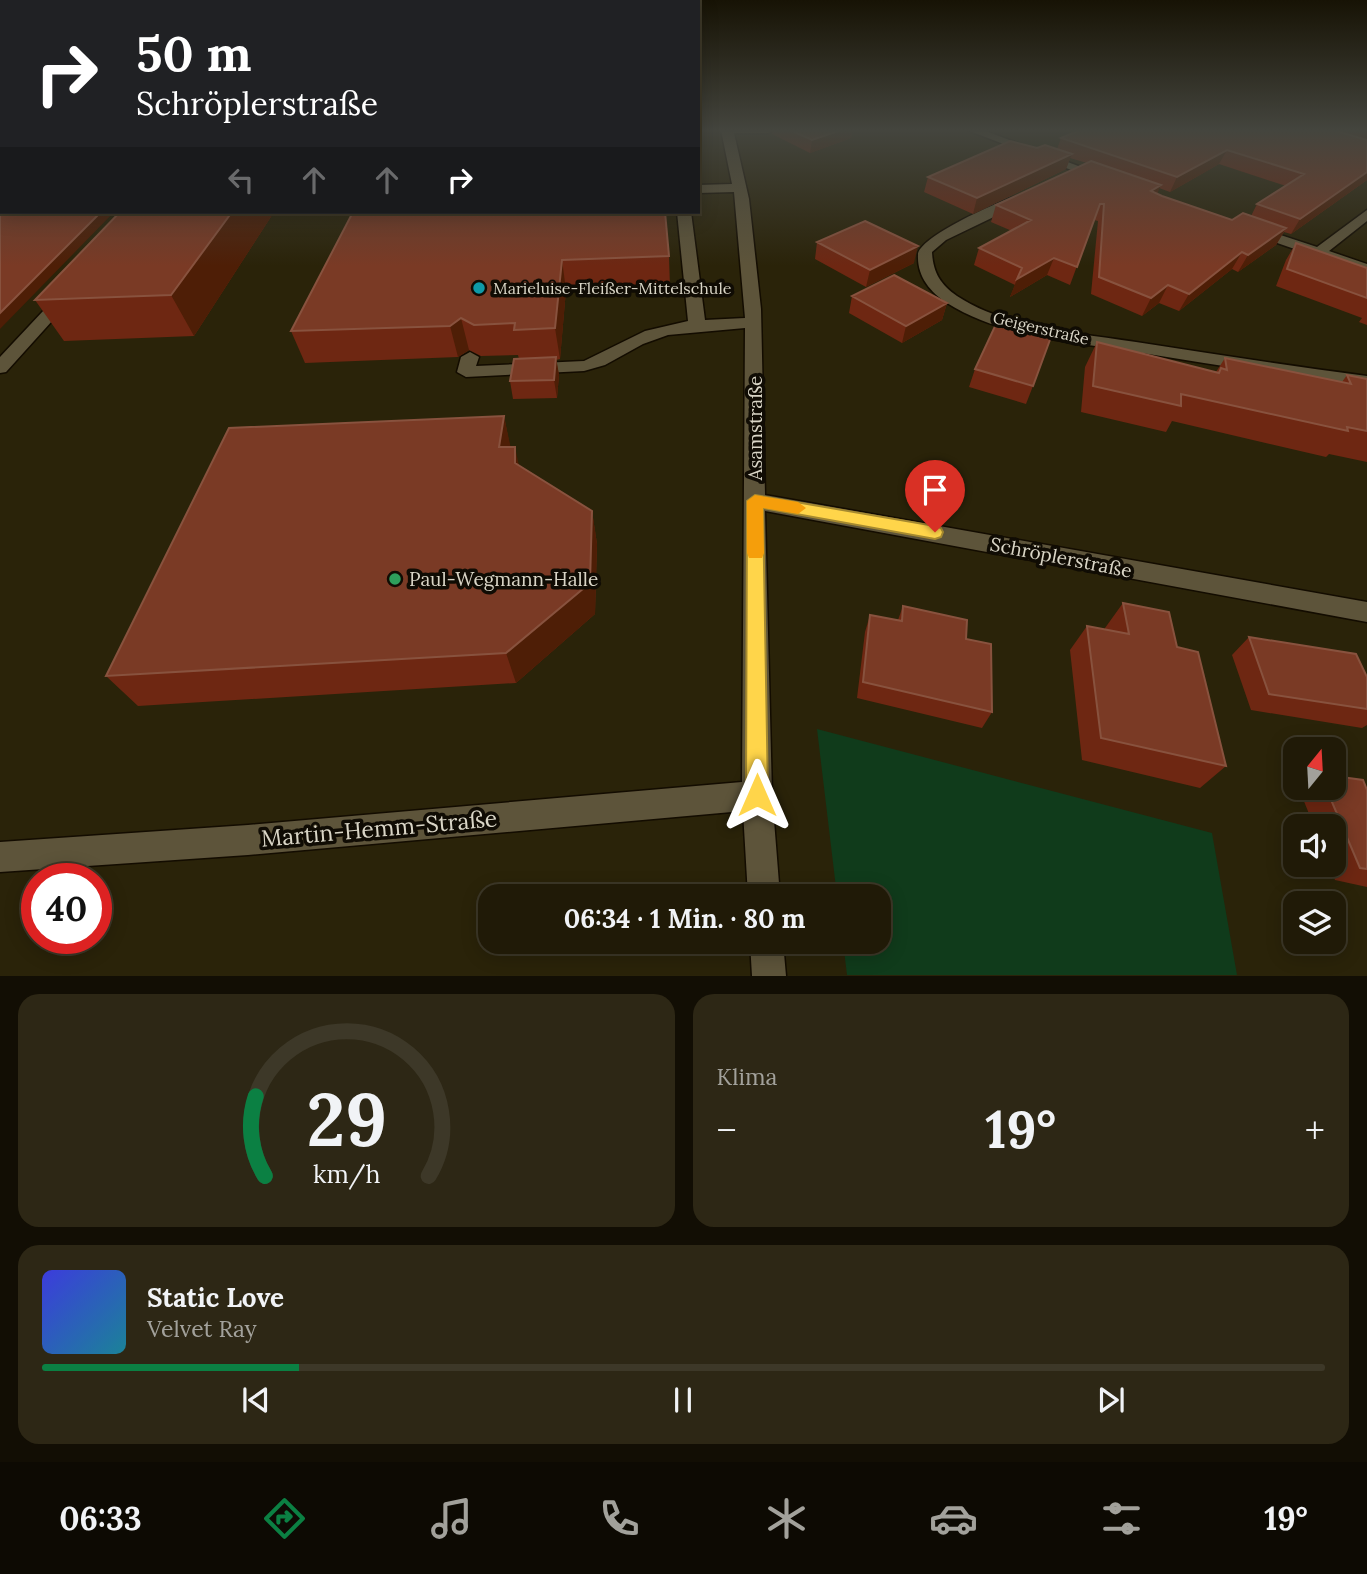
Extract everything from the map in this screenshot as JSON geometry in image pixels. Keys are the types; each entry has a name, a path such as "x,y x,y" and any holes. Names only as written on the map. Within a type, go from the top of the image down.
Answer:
{"street":[{"name":"Asamstraße","path":"737,176 754,323 757,795 763,884"},
{"path":"1059,181 1070,176"},
{"path":"1098,176 1122,184"},
{"path":"700,189 740,188"},
{"name":"Geigerstraße","path":"1035,192 941,237 925,251 925,271 936,287 983,314 1033,330 1367,382"},
{"path":"684,214 696,325"},
{"path":"1318,253 1367,214"},
{"path":"1240,225 1367,269"},
{"path":"0,368 72,289"},
{"path":"470,357 466,372 584,366 612,357 637,340 658,333 696,325 754,323"},
{"name":"Schröplerstraße","path":"755,501 883,522 1195,584 1367,612"},
{"name":"Martin-Hemm-Straße","path":"0,857 262,838 757,795"},
{"path":"768,954 769,975"}],"green space":[{"path":"817,729 1212,833 1237,975 847,975 844,954 891,954 891,884 836,884"}],"building":[{"path":"931,176 1025,176 977,198 928,177"},
{"path":"1060,176 1133,176 1161,185 1151,191 1162,196 1232,220 1243,213 1286,228 1248,255 1242,252 1189,294 1168,285 1151,298 1099,277 1104,204 1100,204 1077,267 1054,258 1017,279 1022,268 979,248 1031,220 996,205"},
{"path":"1302,176 1362,176 1300,219 1257,204"},
{"path":"0,214 99,214 0,313"},
{"path":"118,214 231,214 171,295 35,300"},
{"name":"Marieluise-Fleißer-Mittelschule","path":"352,214 665,214 669,256 562,260 555,328 514,330 515,323 474,325 461,318 450,326 291,331"},
{"path":"865,221 918,246 870,270 817,242"},
{"path":"1296,243 1367,268 1367,298 1287,269"},
{"path":"894,275 947,303 906,326 852,296"},
{"path":"997,322 1051,337 1033,386 975,369"},
{"path":"1097,342 1219,373 1221,368 1227,370 1225,358 1351,384 1347,375 1367,379 1367,431 1347,427 1348,431 1181,394 1181,406 1093,386"},
{"path":"556,357 554,380 510,381 514,359"},
{"name":"Paul-Wegmann-Halle","path":"504,416 499,447 515,447 515,463 592,511 590,583 506,653 106,676 229,428"},
{"path":"1123,603 1169,612 1177,647 1198,652 1226,766 1101,738 1087,626 1129,634"},
{"path":"903,606 967,620 966,639 991,644 992,712 863,682 870,615 902,621"},
{"path":"1249,637 1356,654 1367,677 1367,709 1269,694"},
{"path":"1346,778 1363,780 1367,790 1367,869 1360,868 1346,835 1346,814 1337,814 1331,800 1346,800"}],"slow traffic":[{"path":"755,553 755,501 798,508"}],"place":[{"name":"Marieluise-Fleißer-Mittelschule","path":"479,288"},
{"name":"Paul-Wegmann-Halle","path":"395,579"}],"route":[{"path":"757,795 755,501 935,532"}]}
